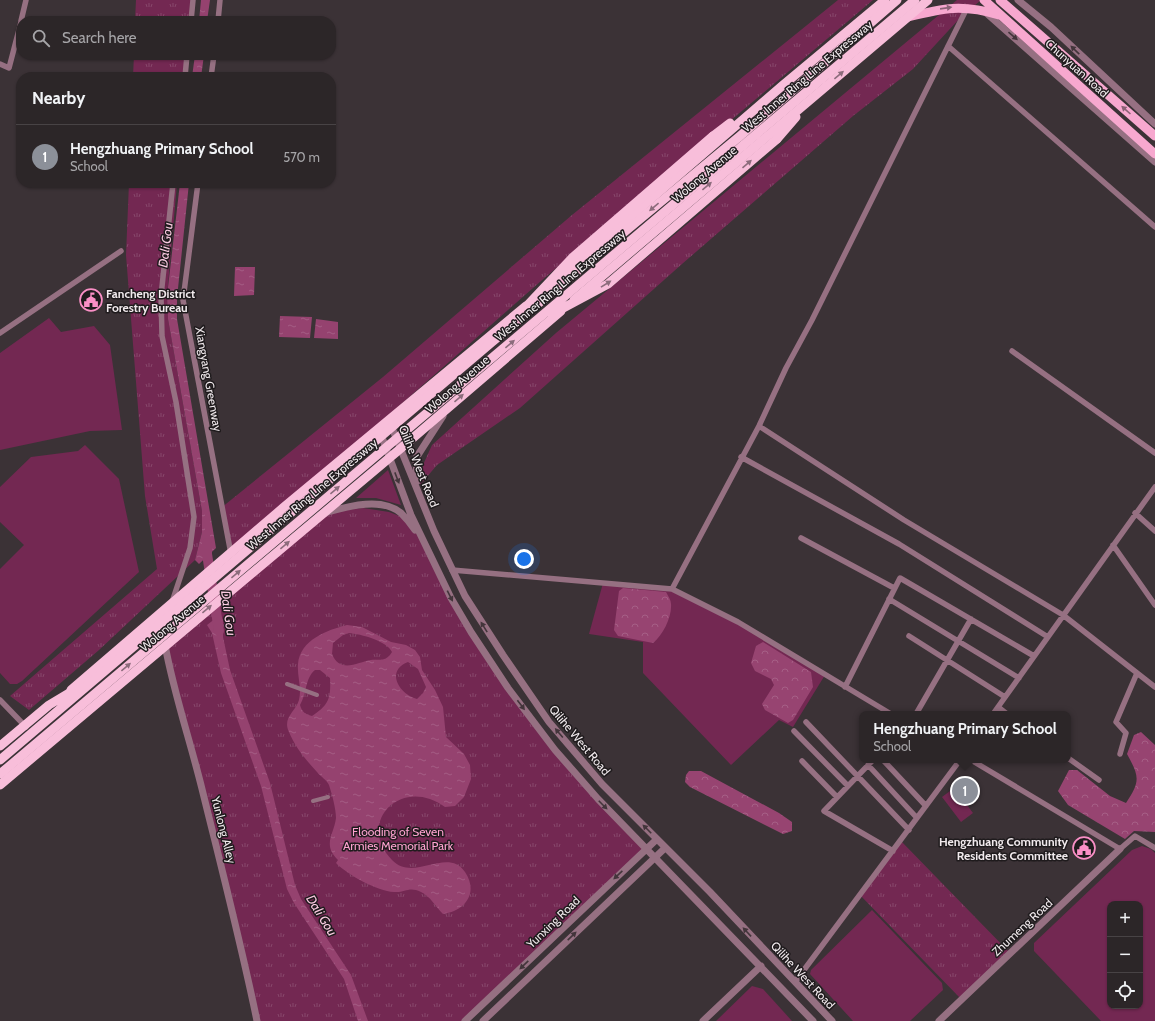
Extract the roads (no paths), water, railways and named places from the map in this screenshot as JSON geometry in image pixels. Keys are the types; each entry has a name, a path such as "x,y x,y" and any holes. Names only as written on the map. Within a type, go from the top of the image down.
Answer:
{"highway":[{"name":"Wolong Avenue","path":"0,751 378,428 526,306 782,86 885,0"},
{"name":"West Inner Ring Line Expressway","path":"0,760 492,342 740,136 897,0"},
{"name":"West Inner Ring Line Expressway","path":"0,774 915,0"},
{"name":"Wolong Avenue","path":"0,785 181,631 400,449 928,0"},
{"path":"492,342 572,258 713,136 782,86"},
{"path":"535,323 608,284 777,139 820,91"},
{"path":"0,746 49,705 107,669"},
{"path":"0,781 77,716 113,677"}],"main road":[{"name":"Chunyuan Road","path":"984,0 1155,154"},
{"name":"Chunyuan Road","path":"1003,1 1155,136"},
{"path":"908,17 948,7 984,10 1002,16"}],"street":[{"path":"22,16 26,0"},
{"path":"191,16 193,0"},
{"path":"218,16 220,0"},
{"path":"1018,0 1051,27 1155,124"},
{"path":"672,589 759,426 786,368 812,320 967,8"},
{"path":"984,10 1155,162"},
{"path":"0,64 9,68 16,41"},
{"path":"948,46 1155,228"},
{"path":"185,72 187,60"},
{"path":"212,72 213,60"},
{"path":"171,604 190,548 194,517 176,402 162,336 161,296 172,188"},
{"name":"Xiangyang Greenway","path":"197,188 183,300 231,554"},
{"path":"0,332 121,251"},
{"path":"1012,351 1155,453"},
{"path":"424,508 415,475 416,458 448,408"},
{"name":"Qilihe West Road","path":"388,420 424,508 465,596 502,656 549,722 602,784 832,1021"},
{"path":"759,426 904,520 1063,616 1155,687"},
{"name":"Qilihe West Road","path":"378,428 420,535 451,598 471,632 508,688 554,750 598,799 813,1021"},
{"path":"742,457 899,544 1048,637"},
{"path":"995,711 1155,487"},
{"path":"322,513 361,503 384,506 400,512 420,535"},
{"path":"1135,513 1155,531"},
{"path":"801,538 894,588"},
{"path":"1113,545 1155,605"},
{"path":"452,570 672,589 738,622 887,711"},
{"path":"845,687 900,578 1034,656"},
{"path":"889,599 1019,678"},
{"path":"918,711 971,619"},
{"path":"909,636 1005,697"},
{"name":"Yunlong Alley","path":"165,645 171,676 202,788 242,945 257,1021"},
{"path":"1120,754 1126,733 1116,722 1137,672"},
{"path":"287,684 317,695"},
{"path":"0,700 27,728"},
{"path":"998,707 1003,711"},
{"path":"806,722 909,830"},
{"path":"794,731 848,786"},
{"path":"1071,760 1099,780"},
{"path":"802,761 837,797"},
{"path":"887,763 926,806"},
{"path":"795,982 958,763"},
{"path":"976,763 1120,849 1135,836 1155,848"},
{"path":"893,851 824,811 868,765 917,818"},
{"path":"313,801 328,797"},
{"name":"Yunxing Road","path":"465,1021 657,839"},
{"name":"Yunxing Road","path":"483,1021 665,848"},
{"name":"Zhumeng Road","path":"939,1021 1120,849"},
{"path":"703,1021 761,966"}],"water":[{"path":"201,0 210,0 208,16 199,16"},
{"path":"194,60 203,60 202,72 193,72"},
{"path":"179,188 188,188 177,298 177,319 216,548 199,564 195,560 202,532 202,511 168,319 167,296"},
{"path":"235,267 255,267 254,295 234,296"},
{"path":"280,316 312,317 310,338 279,337"},
{"path":"316,319 338,322 338,339 314,338"},
{"path":"220,615 223,620 223,637 230,670 270,783 295,885 301,899 351,975 368,1021 358,1021 344,979 294,903 287,889 261,786 221,673 212,633 207,625"},
{"path":"347,625 362,627 391,642 406,645 415,650 420,657 422,670 435,690 443,707 446,737 464,754 470,765 471,779 464,797 455,806 445,807 429,799 413,796 400,800 388,807 381,818 379,831 382,846 392,860 401,866 410,868 449,862 458,865 465,872 471,887 468,900 458,909 451,912 443,914 430,899 417,890 394,892 371,886 341,868 336,863 338,860 333,854 330,844 336,818 335,806 329,785 327,781 318,774 309,763 291,738 287,723 299,700 300,691 298,664 304,648 309,642 323,633","holes":["349,633 379,641 392,652 385,659 371,660 350,665 340,664 335,660 332,654 333,643 343,635","408,662 418,669 426,687 417,699 405,692 397,682 397,671 401,666","315,670 320,670 330,678 328,700 322,708 312,716 304,712 300,705 309,677"]}],"waterway":[{"name":"Dali Gou","path":"207,543 207,554 219,631"}],"place":[{"name":"Fancheng District Forestry Bureau","path":"91,300"},
{"name":"Hengzhuang Primary School","path":"965,791"},
{"name":"Hengzhuang Community Residents Committee","path":"1084,848"}],"park label":[{"name":"Flooding of Seven Armies Memorial Park","path":"398,838"}]}
